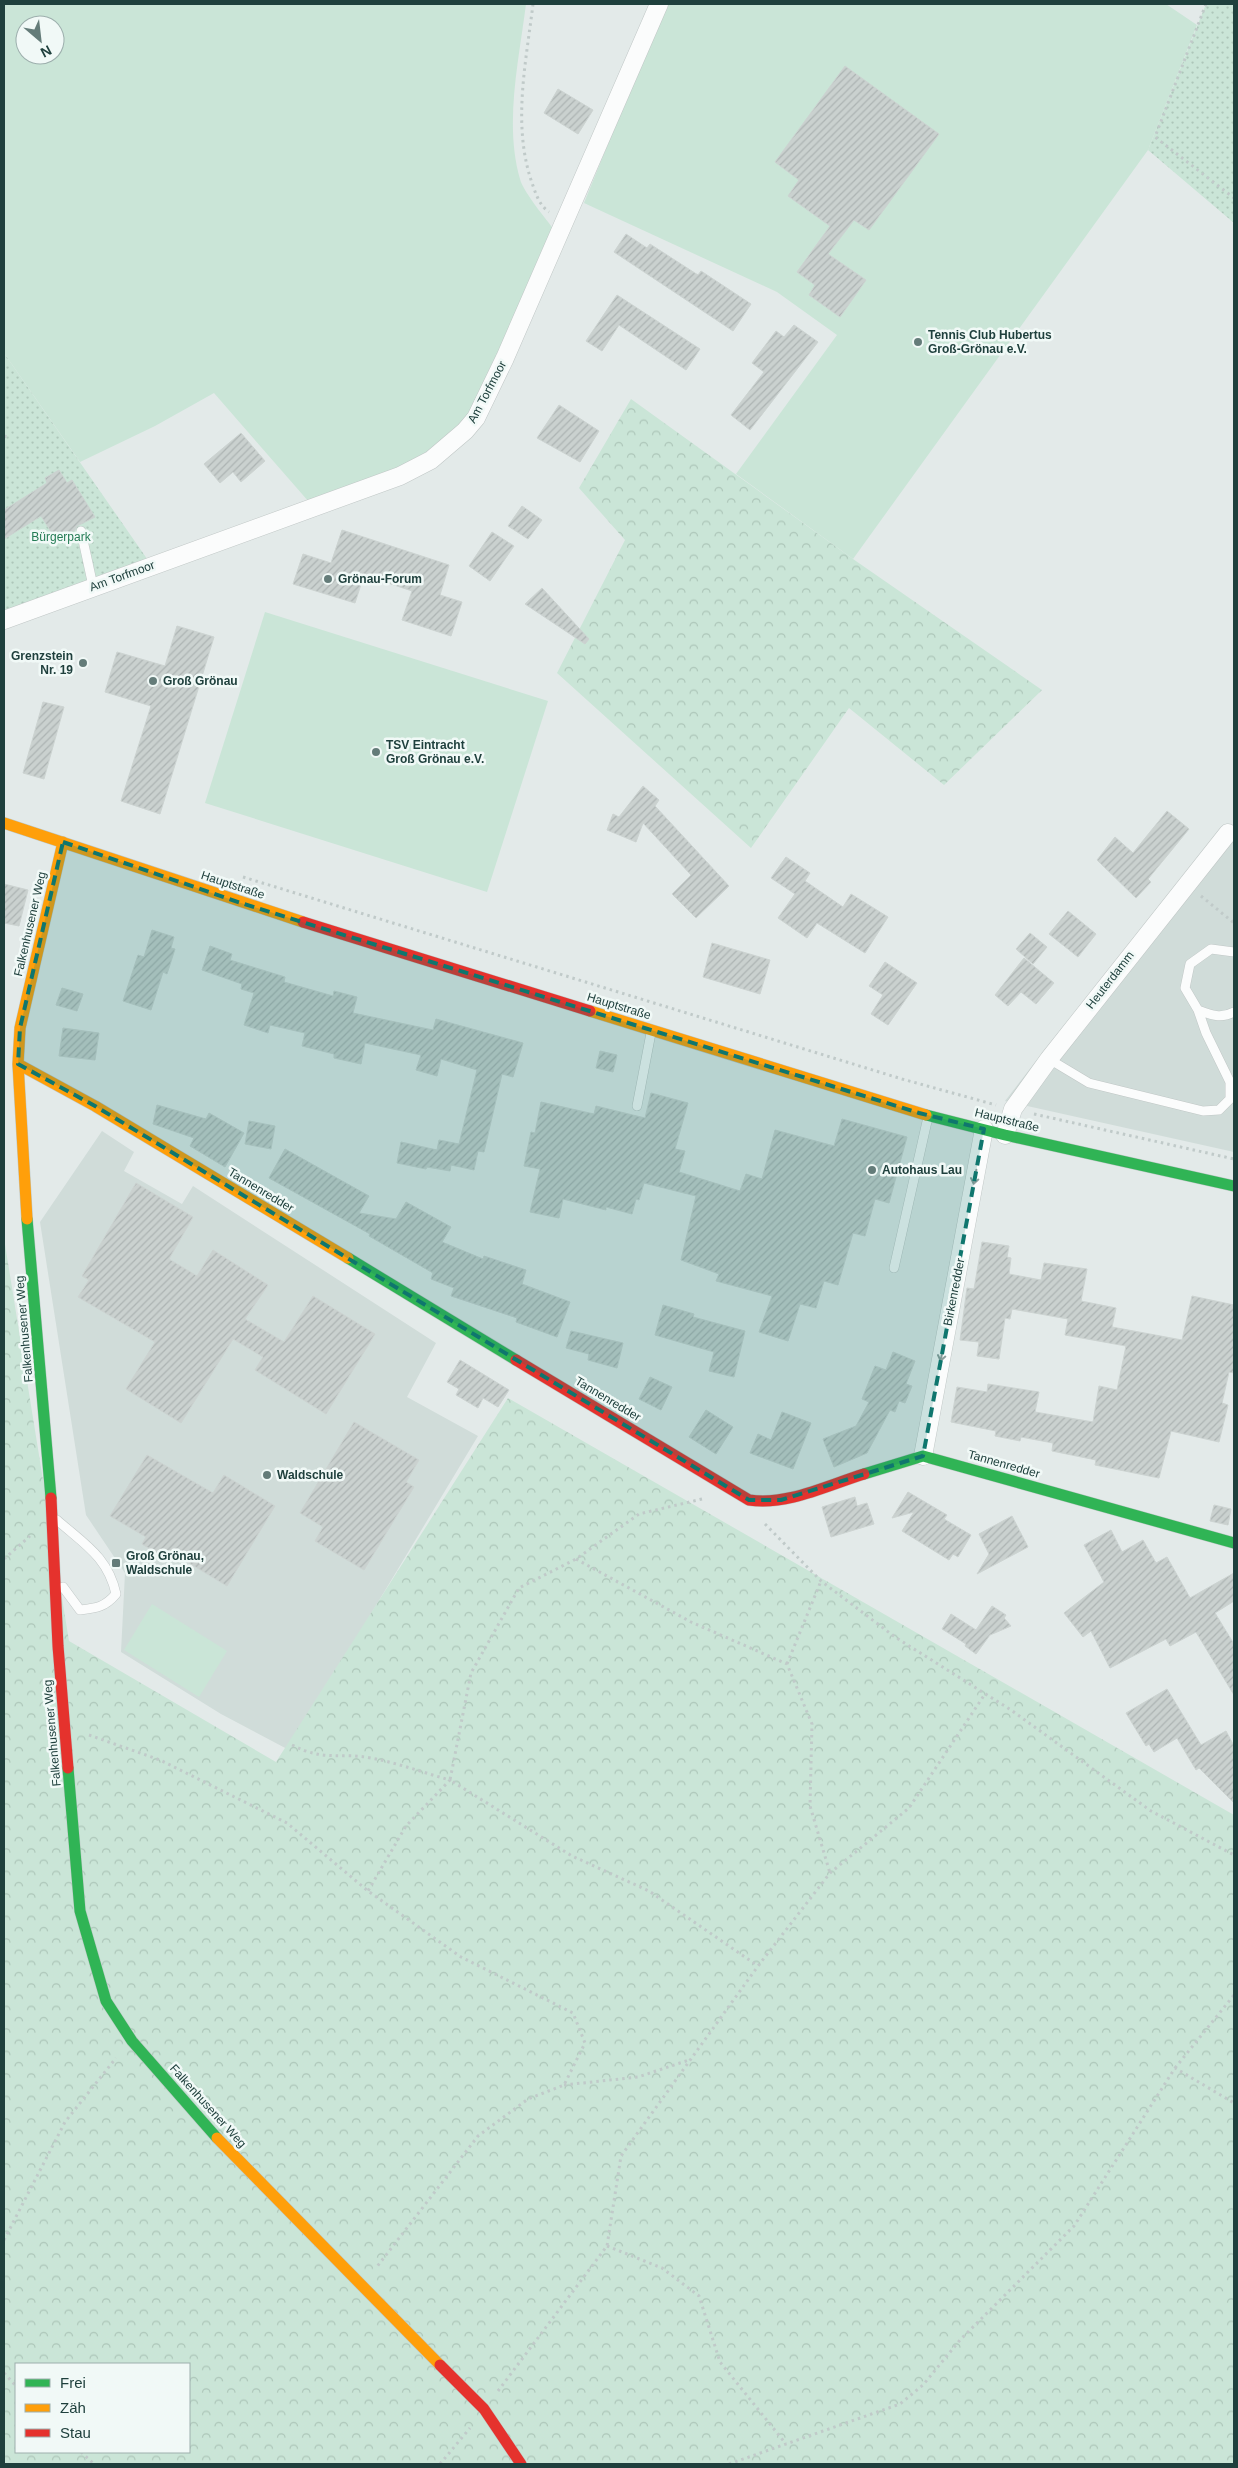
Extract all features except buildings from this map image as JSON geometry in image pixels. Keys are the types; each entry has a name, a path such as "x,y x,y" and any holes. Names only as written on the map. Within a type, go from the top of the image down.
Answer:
{"street":[{"name":"Am Torfmoor","path":"4,620 93,586 400,476 431,460 465,431 476,418 505,358 659,4"},
{"name":"Hauptstraße","path":"4,823 244,904 928,1115 1005,1135 1234,1186"},
{"name":"Heuterdamm","path":"1005,1135 1013,1109 1049,1059 1228,833"},
{"name":"Falkenhusener Weg","path":"63,842 20,1028 18,1064 22,1156 54,1516 58,1646 80,1911 106,2001 132,2041 182,2100 229,2150 484,2410 521,2464"},
{"name":"Tannenredder","path":"18,1064 103,1111 749,1500 762,1502 781,1500 923,1456 1234,1543"},
{"name":"Birkenredder","path":"923,1456 984,1129"}],"lane":[{"path":"81,530 93,586"},
{"path":"1049,1059 1089,1083 1203,1111 1219,1110 1230,1099 1230,1082 1206,1032 1198,1010 1185,988 1190,964 1210,949 1234,952"},
{"path":"1198,1010 1212,1016 1227,1016 1234,1012"},
{"path":"637,1106 652,1030"},
{"path":"894,1268 928,1115"},
{"path":"54,1516 105,1563 112,1577 116,1594 108,1604 99,1608 80,1610 57,1577"}],"path":[{"path":"533,4 522,100 521,125 524,149 537,197 544,209 565,221"},
{"path":"1206,4 1155,137 1234,198"},
{"path":"237,875 902,1079 1013,1109 1234,1159"},
{"path":"1221,912 1234,923"},
{"path":"368,1892 406,1826 450,1780 471,1673 519,1588 576,1559 640,1514 696,1499 705,1499"},
{"path":"749,1500 755,1514 821,1581 896,1637 1011,1710 1151,1811 1234,1855"},
{"path":"4,1559 54,1516"},
{"path":"576,1559 691,1622 787,1664 812,1724 810,1806 830,1874"},
{"path":"787,1664 821,1581"},
{"path":"440,2464 484,2410 607,2246 621,2156 758,1966 830,1874 909,1808 985,1694"},
{"path":"65,1727 160,1760 287,1823 368,1892 461,1957 573,2012 585,2043 564,2085"},
{"path":"292,1745 308,1753 335,1758 370,1758 450,1780 572,1856 649,1891 758,1966"},
{"path":"729,2464 900,2404 923,2385 960,2340 1074,2226 1175,2068 1234,1995"},
{"path":"4,2240 65,2122 132,2041"},
{"path":"362,2285 478,2136 528,2098 564,2085 638,2077 689,2060"},
{"path":"1175,2068 1234,2103"},
{"path":"607,2246 662,2268 699,2296 720,2362 786,2444"},
{"path":"4,2373 15,2385"},
{"path":"82,2453 94,2464"}],"highlighted area":[{"path":"63,842 244,904 919,1113 984,1129 923,1456 781,1500 749,1500 95,1106 18,1064 20,1028"}],"shaded area":[{"path":"1234,827 1234,1152 1005,1101 1046,1048"},
{"name":"Waldschule","path":"102,1131 134,1152 124,1171 182,1204 193,1186 436,1343 407,1397 478,1436 289,1750 221,1714 121,1652 125,1573 86,1515 40,1222"}],"green space":[{"path":"4,4 526,4 514,92 513,136 515,158 522,185 531,200 559,236 456,440 316,510 214,393 155,426 80,462 4,353"},
{"path":"665,4 1166,4 1197,25 1148,150 853,559 736,474 837,335 777,292 584,203"},
{"path":"1206,4 1234,4 1234,223 1148,150"},
{"name":"Bürgerpark","path":"4,353 152,566 4,621"},
{"path":"631,399 853,559 1042,690 944,785 849,708 751,848 557,673 625,540 579,488"},
{"name":"TSV Eintracht Groß Grönau e.V.","path":"265,612 548,701 487,892 205,803"},
{"path":"4,1238 69,1641 276,1762 508,1398 1234,1815 1234,2464 4,2464"},
{"path":"152,1604 227,1651 199,1697 124,1650"}],"traffic: fast":[{"path":"926,1115 1005,1135 1234,1186"},
{"path":"27,1219 51,1498"},
{"path":"348,1258 516,1360"},
{"path":"864,1474 923,1456 1234,1543"},
{"path":"68,1768 80,1911 106,2001 132,2041 217,2138"}],"traffic: slow":[{"path":"4,823 303,922"},
{"path":"27,1219 18,1064 20,1028 63,842"},
{"path":"590,1011 926,1115"},
{"path":"18,1064 95,1106 348,1258"},
{"path":"217,2138 440,2365"}],"traffic: jam":[{"path":"303,922 590,1011"},
{"path":"516,1360 749,1500 778,1500 793,1497 864,1474"},
{"path":"51,1498 58,1646 68,1768"},
{"path":"440,2365 484,2409 521,2464"}],"place":[{"name":"Tennis Club Hubertus Groß-Grönau e.V.","path":"918,342"},
{"name":"Grönau-Forum","path":"328,579"},
{"name":"Grenzstein Nr. 19","path":"83,663"},
{"name":"Groß Grönau","path":"153,681"},
{"name":"TSV Eintracht Groß Grönau e.V.","path":"376,752"},
{"name":"Autohaus Lau","path":"872,1170"},
{"name":"Waldschule","path":"267,1475"},
{"name":"Groß Grönau, Waldschule","path":"116,1563"}]}
